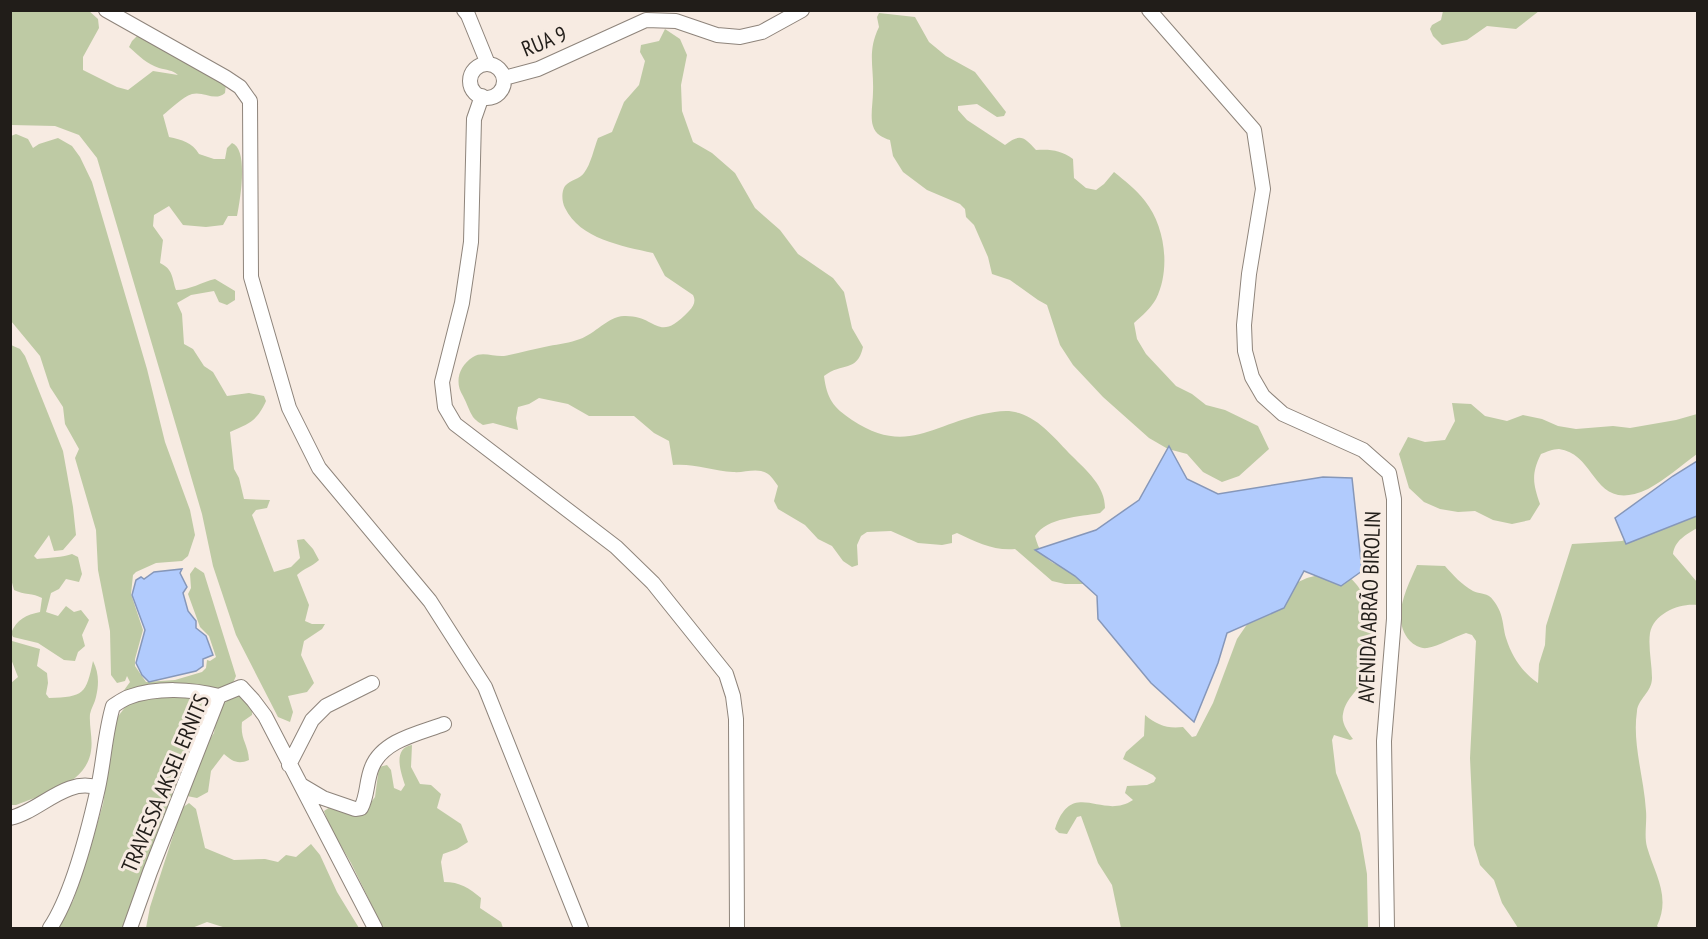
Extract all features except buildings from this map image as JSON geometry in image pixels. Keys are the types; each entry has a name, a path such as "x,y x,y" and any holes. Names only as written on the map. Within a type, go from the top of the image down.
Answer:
{"street":[{"path":"106,10 225,76 240,87 250,101 251,277 289,408 319,468 430,600 485,687 581,928"},
{"path":"464,10 475,30 488,64"},
{"name":"RUA 9","path":"504,78 538,69 646,20 676,21 717,36 740,37 762,32 802,10"},
{"name":"AVENIDA ABRÃO BIROLIN","path":"1149,10 1254,130 1263,189 1249,274 1244,325 1245,351 1252,376 1263,396 1283,414 1363,450 1389,472 1394,499 1394,619 1384,741 1387,928"},
{"path":"488,64 499,68 504,78 504,84 498,93 488,97 474,91 471,86 471,76 477,67 488,64"},
{"path":"482,96 474,119 471,242 462,303 442,382 445,407 455,424 616,547 653,583 726,674 733,696 736,719 737,928"},
{"path":"289,765 312,720 326,706 372,683"},
{"name":"TRAVESSA AKSEL ERNITS","path":"130,928 219,696 240,687 264,716 375,928"},
{"path":"50,928 70,884 98,788 106,729 112,706 128,697 153,692 202,692 219,696"},
{"path":"299,784 323,798 355,809 361,808 366,799 372,765 384,749 405,738 444,724"},
{"path":"10,818 76,786 91,785 98,788"}],"green space":[{"path":"88,10 98,19 99,28 83,57 83,70 128,90 153,71 178,75 151,64 129,47 137,36 226,84 225,93 221,96 192,94 163,115 169,137 190,144 199,154 214,159 225,159 227,148 232,143 237,147 242,165 242,176 237,216 228,216 223,225 206,227 183,225 169,206 154,215 153,226 163,240 160,263 170,271 176,290 215,279 235,291 235,300 227,305 219,302 214,291 191,295 177,303 182,314 184,344 193,349 204,366 213,372 227,396 249,393 264,396 266,401 252,421 230,432 234,469 239,478 244,499 270,500 267,508 256,510 252,515 274,572 291,567 300,558 297,540 304,539 319,560 297,575 309,605 305,621 312,624 325,624 322,629 304,641 301,655 314,683 307,692 288,696 293,712 290,722 278,717 236,635 213,566 202,514 97,158 79,135 55,126 11,125 11,11"},
{"path":"1443,10 1539,11 1516,29 1487,26 1467,40 1442,45 1430,29 1432,25 1441,20"},
{"path":"879,13 915,17 929,42 946,56 975,72 1006,112 1004,116 997,117 977,104 958,106 958,110 967,120 1005,145 1014,139 1022,138 1036,150 1055,151 1069,156 1073,159 1074,178 1086,188 1096,190 1114,172 1145,201 1152,211 1161,235 1164,261 1161,287 1156,299 1134,323 1137,339 1146,354 1176,386 1192,394 1206,405 1225,410 1258,426 1269,449 1239,476 1222,482 1203,472 1187,454 1168,449 1149,438 1103,397 1073,365 1060,345 1047,305 1010,280 992,274 988,257 974,225 966,217 965,209 960,204 927,190 903,172 893,156 890,140 877,133 872,122 872,52 879,27 877,17"},
{"path":"665,29 680,39 687,55 681,85 682,111 693,142 712,153 735,173 755,208 780,230 798,254 833,278 844,292 852,328 863,347 857,361 853,364 824,376 832,402 852,420 887,436 918,435 964,419 1001,411 1019,413 1034,420 1089,473 1102,493 1105,508 1100,513 1056,521 1040,530 1035,536 1038,546 1047,559 1085,574 1089,584 1065,584 1052,581 1015,549 992,547 957,533 952,535 952,543 942,545 918,543 891,531 867,532 861,536 857,545 858,565 852,567 843,561 832,546 818,539 805,525 778,509 774,501 778,486 767,473 761,471 733,472 673,465 669,441 654,433 634,416 589,416 568,404 539,398 518,407 516,418 518,430 493,423 483,425 473,417 460,391 459,375 464,365 473,357 484,354 504,356 572,342 586,337 612,319 624,316 635,317 657,326 670,326 693,305 693,295 665,276 653,253 615,244 591,234 572,219 563,200 565,186 584,173 598,138 612,132 624,102 639,85 645,61 640,52 641,45 659,41"},
{"path":"16,134 28,139 33,148 58,138 72,146 92,182 147,369 165,442 190,510 195,535 188,556 182,561 156,563 133,575 131,594 143,630 135,666 146,682 175,680 202,672 206,668 207,660 210,661 216,657 209,636 200,627 188,594 191,588 190,574 195,567 204,573 236,676 233,683 224,690 122,693 130,682 127,676 125,681 117,683 111,675 110,631 98,570 96,530 75,458 79,449 65,424 63,407 50,387 40,356 11,321 11,136"},
{"path":"11,345 20,349 25,356 63,451 76,535 63,550 54,551 49,535 34,556 37,559 72,554 78,557 82,574 79,582 66,579 59,589 51,593 46,612 58,616 66,606 74,612 81,610 89,620 82,635 85,646 78,652 75,661 64,660 38,643 13,637 11,633 23,618 40,612 42,598 14,590 11,579"},
{"path":"1452,403 1471,404 1485,416 1507,421 1523,415 1576,429 1613,426 1630,428 1697,414 1697,454 1648,489 1630,495 1616,494 1606,489 1572,453 1559,449 1545,452 1541,454 1534,473 1540,504 1530,520 1512,524 1493,520 1475,511 1458,512 1440,509 1424,502 1409,488 1399,454 1408,437 1425,442 1445,440 1455,421"},
{"path":"1697,513 1697,528 1679,541 1673,554 1697,582 1697,605 1683,606 1669,611 1652,626 1650,633 1651,683 1637,711 1636,736 1645,798 1646,843 1662,895 1661,915 1657,926 1659,928 1518,928 1502,903 1494,880 1480,865 1474,845 1470,758 1476,641 1472,635 1466,633 1427,648 1412,642 1404,632 1401,623 1402,603 1409,583 1417,565 1445,566 1469,589 1491,598 1501,614 1511,652 1522,669 1538,683 1546,626 1572,544 1622,541 1679,517"},
{"path":"1326,573 1347,576 1362,592 1370,579 1374,580 1375,617 1371,654 1364,678 1347,703 1343,714 1344,724 1353,739 1334,735 1332,740 1336,773 1360,833 1367,874 1368,928 1121,928 1112,885 1098,863 1081,816 1077,817 1067,834 1059,833 1055,829 1062,814 1070,805 1079,803 1121,805 1133,800 1125,793 1127,786 1147,785 1154,782 1156,778 1153,775 1123,759 1126,752 1144,736 1145,715 1163,726 1183,727 1192,737 1196,736 1213,703 1237,639 1248,623 1296,583"},
{"path":"12,641 40,649 37,666 47,673 46,694 49,698 76,695 82,691 88,681 93,661 98,679 96,697 90,714 91,751 87,763 81,772 62,787 16,805 11,805 11,683 18,677 11,659"},
{"path":"178,695 212,698 125,928 56,928 73,901 103,804 116,719 126,706 147,698"},
{"path":"239,695 253,705 252,715 242,722 242,733 249,760 235,762 224,754 211,771 208,792 197,798 187,796 204,748 214,733 217,710 229,699"},
{"path":"412,745 411,767 420,784 431,785 441,794 437,808 461,824 468,842 443,854 441,862 444,882 460,884 477,894 481,898 480,908 501,922 503,928 383,928 351,863 330,827 324,811 330,807 350,814 363,813 375,797 379,767 387,765 391,770 394,788 401,791 405,785 400,768 400,756 406,747"},
{"path":"189,803 196,809 205,848 234,860 265,859 278,862 286,855 296,857 311,844 320,855 337,892 359,928 226,928 207,922 192,928 146,928 150,907 182,808"}],"water":[{"path":"1169,446 1187,479 1218,494 1323,477 1352,478 1362,571 1341,586 1304,571 1284,608 1227,633 1218,663 1194,722 1151,683 1098,619 1097,596 1075,576 1035,550 1096,530 1139,500"},
{"path":"1697,461 1697,516 1626,544 1615,518"},
{"path":"182,569 180,573 187,587 183,593 188,611 196,621 196,628 206,636 213,655 203,659 203,666 196,671 149,682 142,675 136,663 145,630 132,595 136,580 141,577 144,579 154,572"}]}
